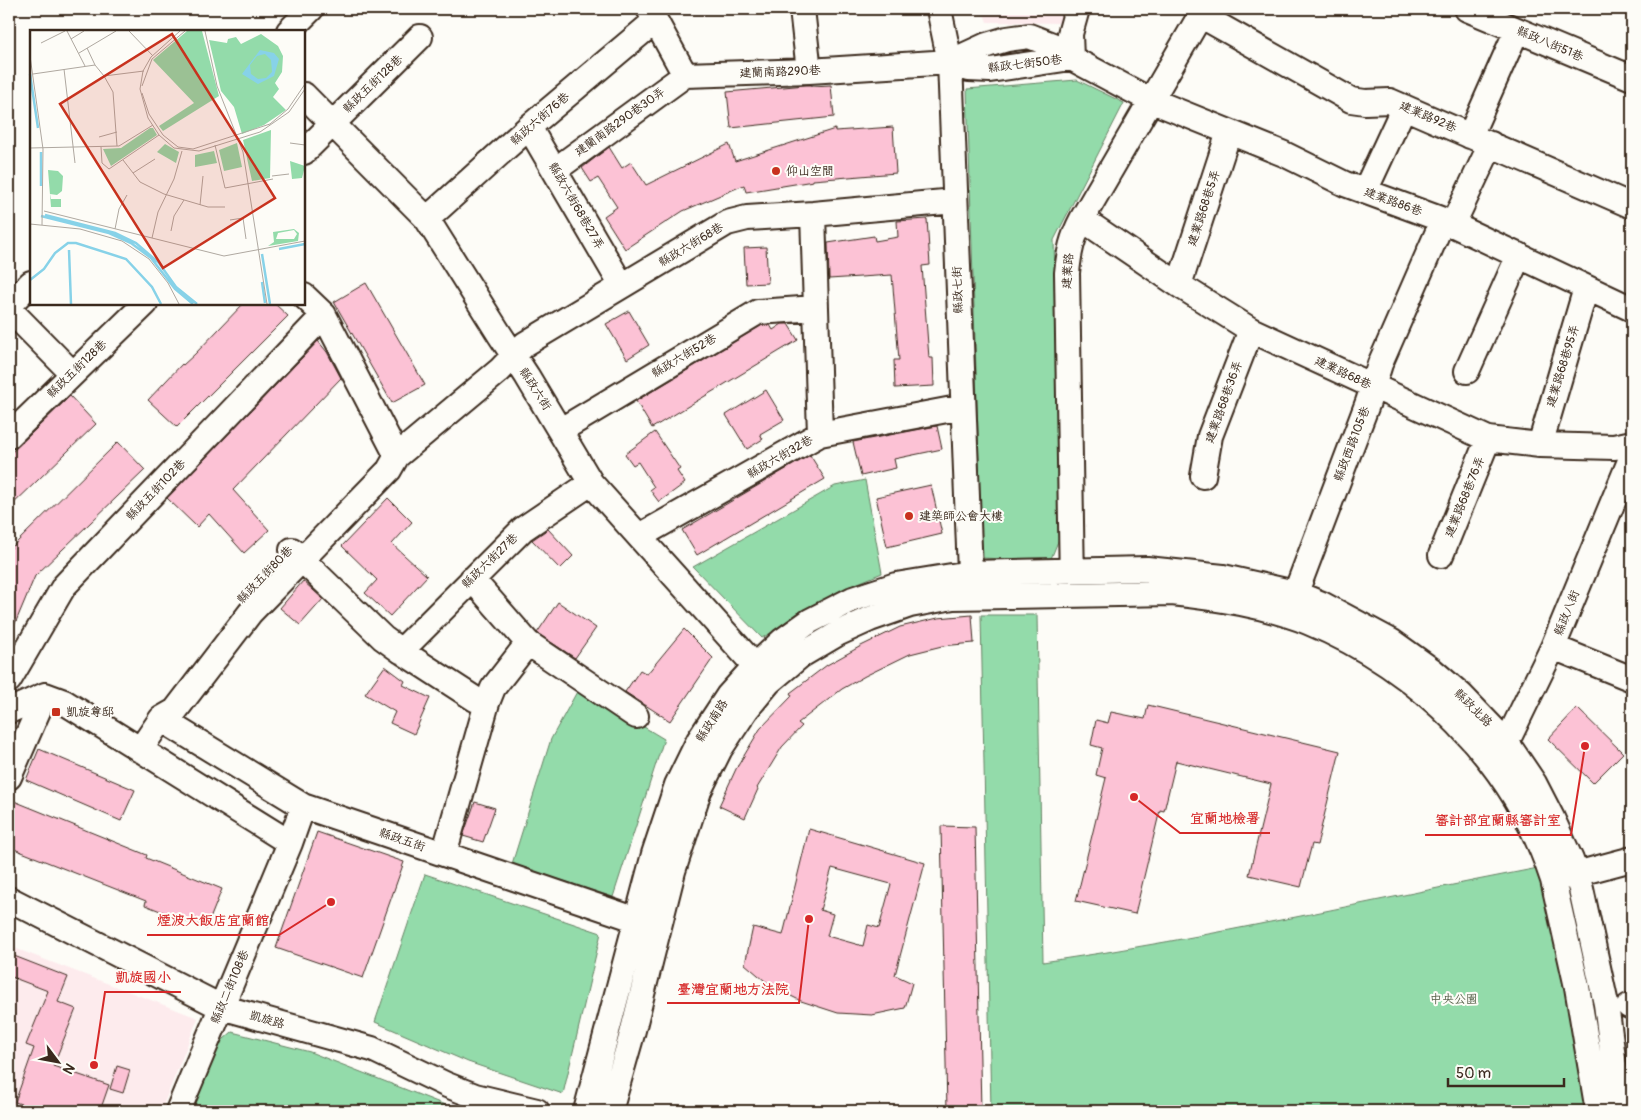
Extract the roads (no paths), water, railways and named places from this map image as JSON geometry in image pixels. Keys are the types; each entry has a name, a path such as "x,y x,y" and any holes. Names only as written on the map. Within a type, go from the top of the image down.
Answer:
{"street":[{"path":"290,30 311,9"},
{"path":"802,9 809,71"},
{"name":"縣政七街","path":"939,9 950,62 970,573"},
{"path":"1071,58 1070,34 1077,9"},
{"name":"縣政八街51巷","path":"1467,9 1513,22 1630,71"},
{"name":"建業路","path":"1072,596 1066,273 1073,236 1202,12"},
{"name":"建業路92巷","path":"1202,12 1351,100 1365,102 1390,101 1632,206"},
{"path":"652,15 685,75"},
{"name":"縣政六街76巷","path":"427,219 652,15"},
{"name":"縣政西路105巷","path":"1287,616 1380,364 1448,222 1481,140 1513,22"},
{"name":"縣政五街128巷","path":"305,151 420,37"},
{"name":"縣政七街50巷","path":"950,62 968,69 990,70 1071,58 1150,100"},
{"name":"建蘭南路290巷","path":"685,75 809,71 950,62"},
{"name":"建蘭南路290巷30弄","path":"555,170 685,75"},
{"name":"縣政六街","path":"305,96 427,219 561,430 591,484 763,673"},
{"name":"建業路86巷","path":"1150,100 1284,154 1321,173 1364,191 1448,222 1632,309"},
{"path":"1364,191 1404,107"},
{"name":"縣政六街68巷27弄","path":"529,127 622,286"},
{"name":"建業路68巷5弄","path":"1179,285 1229,132"},
{"name":"縣政六街68巷","path":"514,357 525,344 727,223 747,218 955,201"},
{"path":"813,214 820,434"},
{"name":"建業路68巷","path":"1082,219 1179,285 1251,330 1488,439 1540,444 1614,447 1632,443"},
{"path":"1467,371 1519,256"},
{"path":"30,284 9,307 72,373"},
{"name":"建業路68巷95弄","path":"1540,444 1586,288"},
{"path":"305,297 324,315 397,456"},
{"name":"縣政五街128巷","path":"9,436 144,305"},
{"name":"縣政六街52巷","path":"561,430 758,312 816,308"},
{"name":"縣政五街102巷","path":"9,680 64,586 324,315"},
{"name":"建業路68巷36弄","path":"1202,476 1210,436 1251,330"},
{"name":"縣政五街80巷","path":"140,750 162,719 162,702 239,602 296,555 389,470 397,456 514,357"},
{"name":"縣政六街32巷","path":"640,536 820,434 963,407"},
{"name":"建業路68巷76弄","path":"1441,555 1488,439"},
{"name":"縣政八街","path":"1495,767 1553,647 1632,456"},
{"name":"縣政六街27巷","path":"401,651 523,529 591,484"},
{"path":"296,555 383,638 475,699 487,703"},
{"name":"縣政北路","path":"1072,570 1147,569 1222,577 1295,593 1322,604 1391,641 1433,671 1461,695 1507,743 1534,783 1552,818 1579,881 1606,1004 1620,1111"},
{"name":"縣政南路","path":"763,673 782,641 810,621 852,599 896,585 970,573 1072,570"},
{"path":"472,579 528,643 636,716"},
{"name":"縣政北路","path":"1072,596 1172,593 1208,597 1268,610 1307,622 1351,642 1412,681 1464,730 1495,767 1520,806 1547,863 1555,887 1576,987 1598,1111"},
{"name":"縣政南路","path":"610,1111 632,1034 647,924 654,854 677,785 699,740 728,696 763,673 800,656 840,633 870,619 910,605 953,597 1072,596"},
{"path":"444,854 487,703 494,688 528,643"},
{"path":"1553,647 1632,679"},
{"path":"9,777 45,695"},
{"path":"9,711 45,695 64,702 290,843"},
{"name":"縣政五街","path":"162,719 303,806 647,924"},
{"name":"縣政二街108巷","path":"178,1111 290,843 303,806"},
{"path":"1579,881 1632,859"},
{"path":"1555,887 1579,881 1632,875"},
{"name":"凱旋路","path":"9,898 221,1007 372,1050 475,1096 537,1111"},
{"name":"縣政南路","path":"586,1111 647,924"}],"place":[{"name":"仰山空間","path":"776,171"},
{"name":"建築師公會大樓","path":"909,516"},
{"name":"凱旋尊邸","path":"56,712"},
{"name":"審計部宜蘭縣審計室","path":"1585,746"},
{"name":"宜蘭地檢署","path":"1134,797"},
{"name":"煙波大飯店宜蘭館","path":"331,902"},
{"name":"臺灣宜蘭地方法院","path":"809,919"},
{"name":"凱旋國小","path":"94,1065"}],"park label":[{"name":"中央公園","path":"1454,999"}]}
